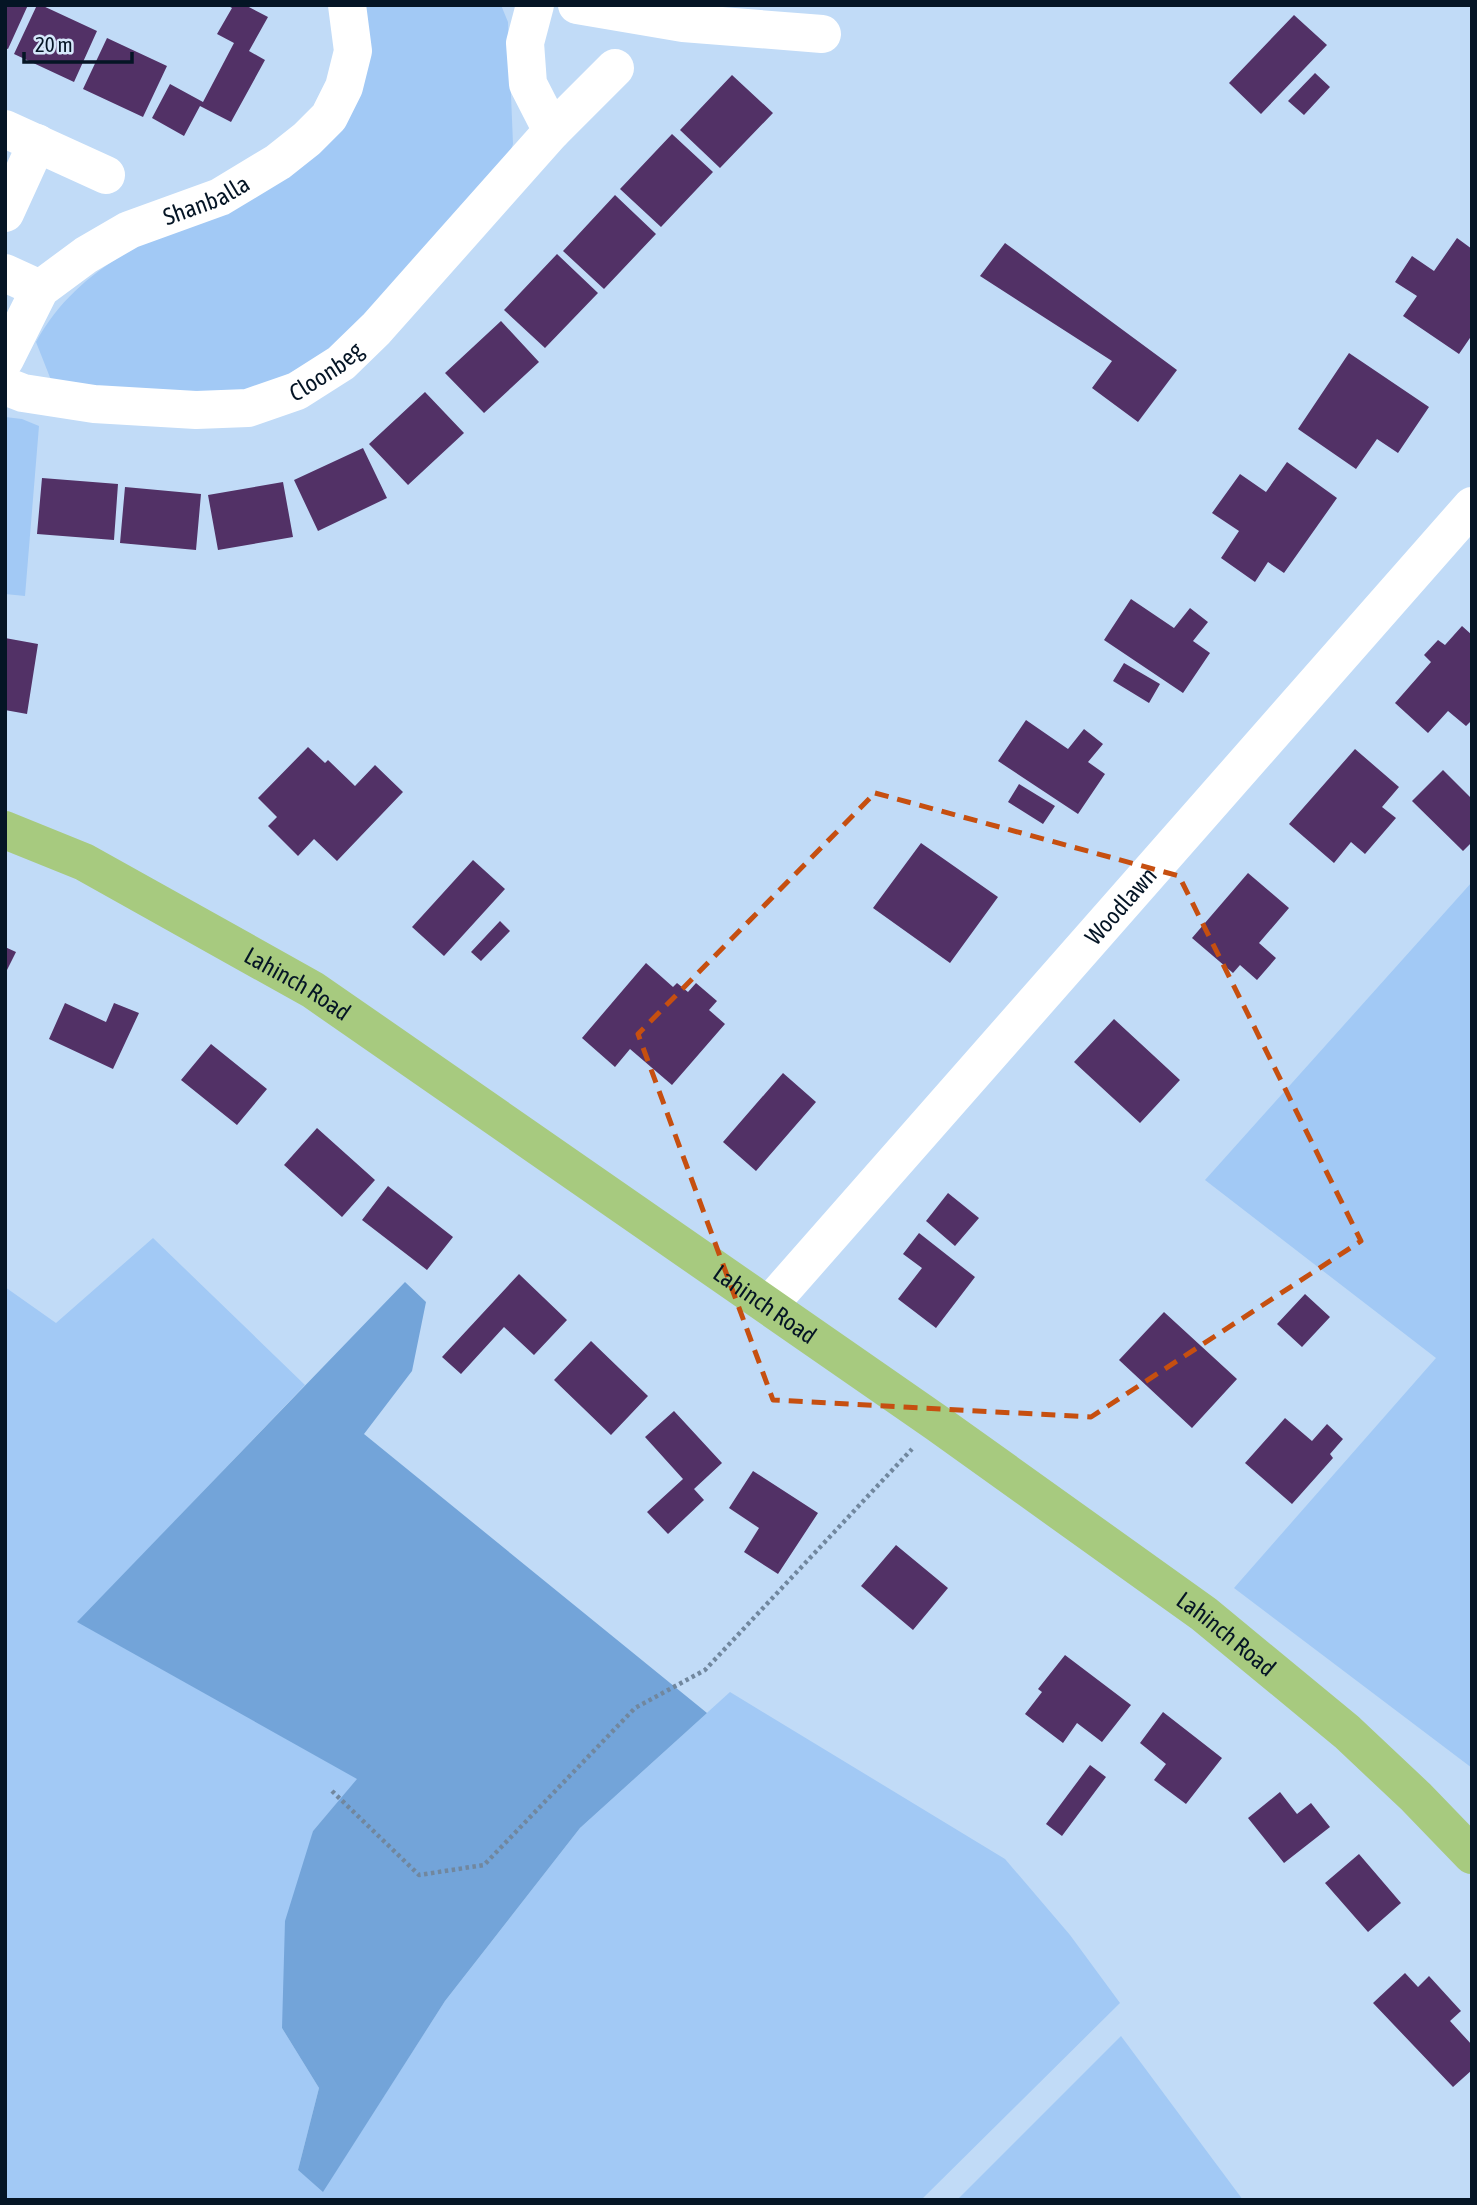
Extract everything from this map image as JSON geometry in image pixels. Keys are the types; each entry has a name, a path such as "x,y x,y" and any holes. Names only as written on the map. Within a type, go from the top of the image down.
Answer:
{"main road":[{"name":"Lahinch Road","path":"5,831 84,862 313,990 769,1305 1204,1614 1347,1732 1472,1855"}],"street":[{"name":"Shanballa","path":"5,359 40,289 86,255 130,230 220,197 278,162 329,117 344,87 353,51 348,5"},
{"path":"535,5 525,43 528,85 552,131"},
{"path":"578,5 683,23 822,34"},
{"name":"Cloonbeg","path":"5,386 23,393 94,404 196,411 248,408 297,391 341,363 376,329 552,131 615,68"},
{"path":"5,213 21,136 106,175"},
{"path":"5,273 40,289"},
{"name":"Woodlawn","path":"769,1305 1472,506"}],"path":[{"path":"332,1791 419,1874 484,1865 635,1708 705,1670 937,1423"}],"highlighted area":[{"path":"875,793 1179,876 1361,1241 1091,1417 773,1400 638,1034"}],"shaded area":[{"path":"363,5 501,5 508,22 513,144 507,161 341,345 257,391 210,400 51,380 36,342 67,299 86,281 150,239 304,163"},
{"path":"5,417 22,419 39,426 25,596 5,594"},
{"path":"1472,882 1472,1768 1234,1588 1436,1358 1205,1180"},
{"path":"153,1238 305,1385 78,1622 358,1779 313,1831 282,2028 319,2088 298,2170 323,2191 445,2001 580,1828 730,1692 1005,1859 1070,1935 1120,2003 921,2200 5,2200 5,1287 56,1323"},
{"path":"405,1282 426,1302 412,1371 364,1434 707,1713 580,1828 445,2001 323,2192 298,2170 319,2088 282,2028 285,1921 313,1831 357,1779 77,1622"},
{"path":"1121,2036 1243,2200 957,2200"}],"building":[{"path":"5,5 28,5 8,49 5,48"},
{"path":"37,5 97,31 74,82 14,54"},
{"path":"227,5 245,5 268,17 249,51 265,60 231,122 200,106 184,136 152,118 170,84 203,102 234,43 217,34 232,8"},
{"path":"1294,15 1327,45 1261,114 1229,83"},
{"path":"107,38 167,66 143,117 83,89"},
{"path":"1315,73 1330,87 1304,115 1288,101"},
{"path":"732,75 773,113 720,168 680,130"},
{"path":"672,134 713,172 661,227 620,189"},
{"path":"615,195 656,234 604,289 563,251"},
{"path":"1457,238 1472,249 1472,335 1459,354 1403,316 1417,296 1395,282 1412,256 1434,271"},
{"path":"1005,243 1177,370 1138,422 1092,388 1112,361 980,276"},
{"path":"557,254 598,293 545,348 504,310"},
{"path":"501,321 539,362 484,413 445,373"},
{"path":"1349,353 1429,407 1398,453 1377,439 1356,469 1298,429"},
{"path":"425,392 464,433 408,485 369,444"},
{"path":"363,448 387,498 318,531 294,480"},
{"path":"1287,462 1337,498 1284,573 1268,562 1255,582 1221,558 1239,531 1212,513 1240,474 1266,492"},
{"path":"42,478 118,484 114,540 37,534"},
{"path":"283,482 293,537 218,550 208,495"},
{"path":"125,487 201,494 196,550 120,543"},
{"path":"1131,599 1174,628 1190,608 1208,622 1193,641 1210,653 1183,693 1104,640"},
{"path":"1462,626 1472,635 1472,720 1466,726 1448,711 1428,733 1395,703 1431,662 1424,655 1438,640 1445,645"},
{"path":"5,638 38,644 27,714 5,710"},
{"path":"1124,663 1160,684 1149,703 1113,681"},
{"path":"1026,720 1068,749 1084,729 1103,744 1088,762 1105,774 1078,814 998,761"},
{"path":"308,747 325,763 328,760 355,786 375,765 403,792 337,861 314,839 298,856 268,826 277,817 258,798"},
{"path":"1355,749 1399,787 1382,807 1396,818 1365,854 1351,842 1334,863 1289,824"},
{"path":"1443,770 1472,799 1472,842 1463,851 1412,801"},
{"path":"1019,784 1055,806 1043,824 1008,802"},
{"path":"921,843 998,897 950,963 873,908"},
{"path":"473,860 505,889 444,956 412,927"},
{"path":"1248,873 1289,908 1259,943 1276,958 1257,980 1240,965 1233,973 1192,938"},
{"path":"500,921 510,931 481,961 471,952"},
{"path":"5,947 16,952 5,974"},
{"path":"646,963 673,987 677,983 688,992 696,983 717,1001 709,1010 725,1024 672,1085 630,1049 615,1067 582,1038"},
{"path":"65,1003 106,1022 114,1003 139,1013 113,1069 49,1039"},
{"path":"1114,1019 1180,1080 1140,1123 1074,1062"},
{"path":"211,1044 267,1089 237,1125 181,1080"},
{"path":"783,1073 816,1102 756,1171 723,1142"},
{"path":"317,1128 375,1180 342,1217 284,1165"},
{"path":"388,1186 453,1237 427,1270 362,1220"},
{"path":"948,1193 979,1218 955,1246 926,1221"},
{"path":"919,1233 975,1277 936,1328 898,1299 922,1268 903,1254"},
{"path":"519,1274 567,1320 534,1355 504,1327 461,1374 442,1357"},
{"path":"1305,1294 1330,1317 1302,1347 1277,1324"},
{"path":"1164,1312 1237,1379 1192,1428 1119,1360"},
{"path":"591,1341 648,1396 611,1435 554,1380"},
{"path":"674,1411 722,1463 694,1489 704,1500 668,1534 647,1512 683,1479 645,1437"},
{"path":"1285,1418 1312,1441 1327,1424 1343,1439 1330,1454 1333,1458 1292,1504 1245,1463"},
{"path":"753,1471 818,1513 778,1574 744,1552 759,1528 729,1508"},
{"path":"896,1545 948,1588 913,1630 861,1586"},
{"path":"1065,1655 1131,1705 1102,1742 1077,1723 1063,1743 1025,1714 1042,1692 1038,1689"},
{"path":"1163,1712 1222,1758 1186,1804 1154,1780 1166,1764 1140,1743"},
{"path":"1090,1765 1106,1777 1062,1836 1046,1824"},
{"path":"1280,1792 1297,1814 1311,1803 1330,1827 1284,1863 1248,1818"},
{"path":"1359,1854 1401,1903 1368,1932 1325,1883"},
{"path":"1405,1973 1418,1987 1429,1976 1461,2011 1450,2021 1472,2045 1472,2070 1453,2087 1373,2003"}]}
